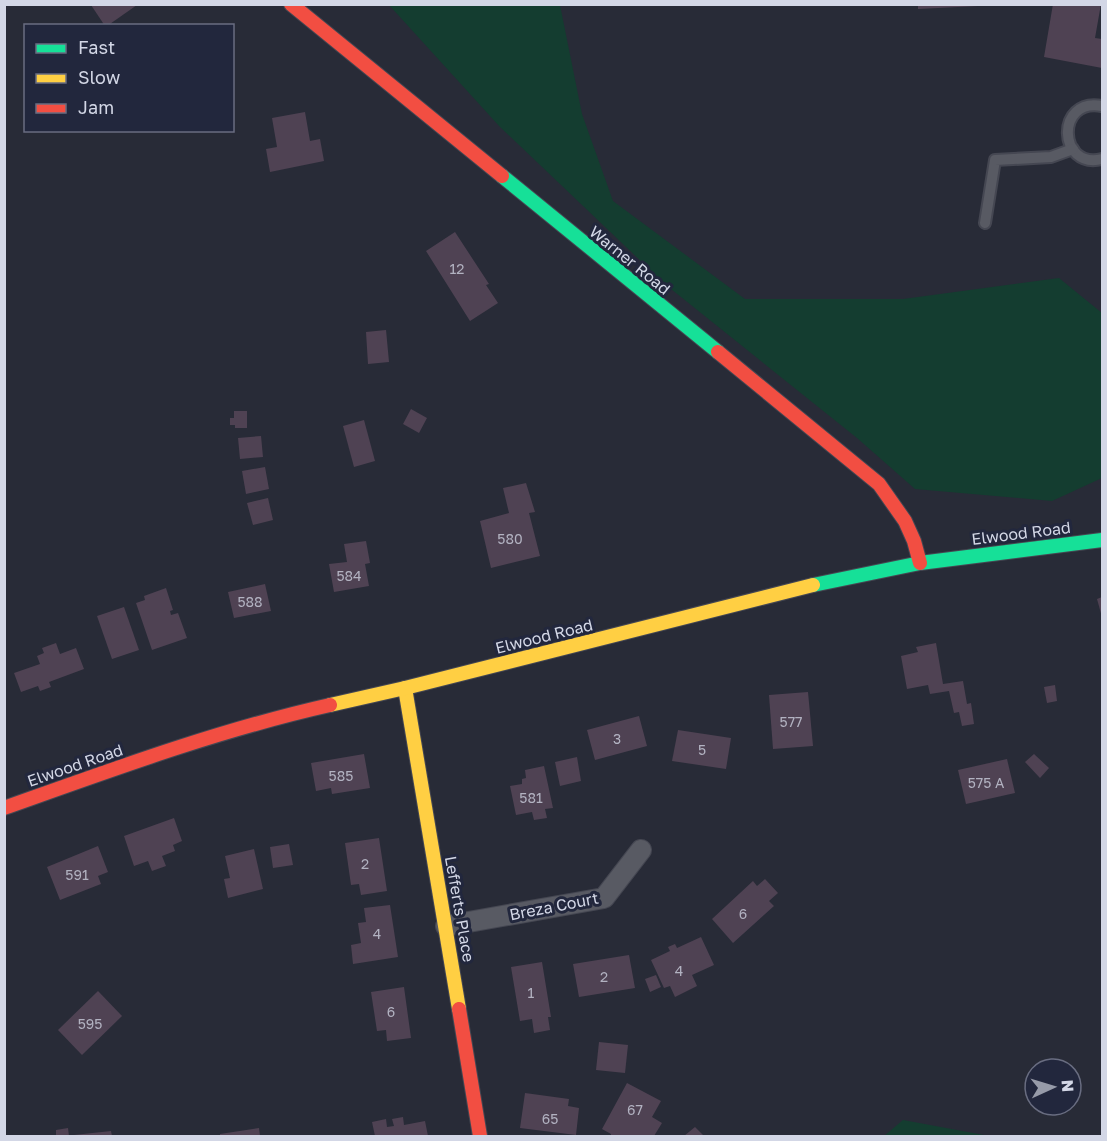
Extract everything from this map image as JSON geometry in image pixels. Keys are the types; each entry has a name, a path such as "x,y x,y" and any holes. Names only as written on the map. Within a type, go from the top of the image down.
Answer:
{"street":[{"name":"Warner Road","path":"291,4 879,484 897,504 908,524 920,562"},
{"name":"Elwood Road","path":"4,808 169,750 294,713 405,688 796,588 920,562 1102,540"},
{"name":"Lefferts Place","path":"405,688 480,1137"},
{"name":"Breza Court","path":"446,926 604,898 641,850"}],"lane":[{"path":"1102,106 1087,106 1078,110 1071,118 1067,136 1073,149 1082,157 1090,160 1102,159"},
{"path":"985,224 995,160 1051,157 1073,149"}],"green space":[{"path":"389,5 560,5 582,114 613,201 745,299 903,299 1059,278 1102,313 1102,478 1052,501 915,489 857,438 666,285 500,127"},
{"path":"903,1120 984,1135 984,1136 884,1136"}],"building":[{"path":"918,4 978,4 978,6 918,9"},
{"path":"1053,4 1101,4 1095,38 1102,39 1102,68 1044,57"},
{"path":"91,5 137,5 110,24 104,24"},
{"path":"305,112 310,141 320,139 324,161 270,172 266,149 277,147 272,118"},
{"path":"455,232 489,284 486,285 498,303 470,321 426,251"},
{"path":"386,330 389,362 368,364 366,332"},
{"path":"411,409 427,418 419,433 403,424"},
{"path":"234,411 247,411 247,428 235,428 235,425 230,425 230,418 234,418"},
{"path":"364,420 375,461 354,467 343,426"},
{"path":"261,436 263,457 240,459 238,438"},
{"path":"265,467 269,489 246,494 242,471"},
{"path":"526,483 535,512 529,513 540,556 491,568 480,521 509,513 503,488"},
{"path":"268,498 273,520 253,525 247,503"},
{"path":"366,541 370,563 365,564 369,586 334,592 329,564 347,562 344,544"},
{"path":"265,584 271,611 234,618 228,592"},
{"path":"166,588 173,610 170,611 171,615 178,613 187,638 152,650 136,603 145,600 144,596"},
{"path":"1102,597 1102,617 1097,599"},
{"path":"124,607 139,650 112,659 97,616"},
{"path":"56,643 60,654 76,648 84,669 49,682 51,687 40,691 38,686 21,692 14,673 40,664 37,656 44,653 42,648"},
{"path":"936,643 943,684 963,681 967,704 971,703 974,724 962,726 959,712 954,713 949,691 930,694 928,685 907,689 901,656 918,652 916,647"},
{"path":"1055,685 1057,701 1047,703 1044,687"},
{"path":"808,692 813,746 773,749 769,695"},
{"path":"639,716 647,746 595,760 587,730"},
{"path":"678,730 731,738 726,769 672,761"},
{"path":"364,754 370,788 332,794 331,788 316,791 311,763"},
{"path":"1034,754 1049,768 1040,778 1025,762"},
{"path":"577,757 581,781 560,786 555,762"},
{"path":"1007,759 1015,793 966,804 958,770"},
{"path":"544,766 553,808 545,809 547,818 534,820 532,812 516,815 510,786 522,784 522,779 526,778 525,770"},
{"path":"174,818 182,841 173,845 175,851 162,856 166,866 152,871 148,861 134,866 124,836"},
{"path":"379,838 387,891 361,895 359,884 351,885 345,843"},
{"path":"289,844 293,865 273,868 270,847"},
{"path":"98,846 108,872 98,876 101,884 60,900 47,867"},
{"path":"254,849 263,889 228,898 224,879 230,878 225,856"},
{"path":"765,879 778,893 769,901 774,906 733,943 712,919 753,881 757,886"},
{"path":"390,905 398,957 353,964 351,945 361,943 358,923 366,922 364,908"},
{"path":"701,937 714,965 692,975 697,986 675,997 670,986 664,988 651,960 670,951 668,947 675,944 677,948"},
{"path":"629,955 635,988 579,997 573,964"},
{"path":"542,962 551,1017 548,1017 550,1030 534,1033 532,1019 520,1021 511,967"},
{"path":"656,975 661,987 650,992 645,979"},
{"path":"404,987 411,1038 387,1041 386,1030 377,1031 371,992"},
{"path":"98,991 122,1016 82,1055 58,1030"},
{"path":"599,1042 628,1045 625,1073 596,1070"},
{"path":"627,1083 661,1101 652,1117 662,1123 654,1136 611,1136 602,1129"},
{"path":"525,1093 569,1099 568,1106 579,1108 576,1135 520,1128"},
{"path":"403,1117 404,1125 425,1121 428,1136 375,1136 372,1122 386,1119 387,1127 394,1126 392,1119"},
{"path":"695,1127 704,1136 684,1136"},
{"path":"68,1128 69,1136 56,1136 56,1130"},
{"path":"259,1128 260,1136 220,1136 220,1134"},
{"path":"111,1131 112,1136 74,1136 74,1135"}],"traffic: fast":[{"path":"502,176 718,352"},
{"path":"813,585 920,563 1102,540"}],"traffic: slow":[{"path":"330,705 813,585"},
{"path":"405,688 459,1009"}],"traffic: jam":[{"path":"291,4 502,176"},
{"path":"718,352 879,484 905,521 920,563"},
{"path":"4,808 125,765 247,726 330,705"},
{"path":"459,1009 480,1136"}]}
